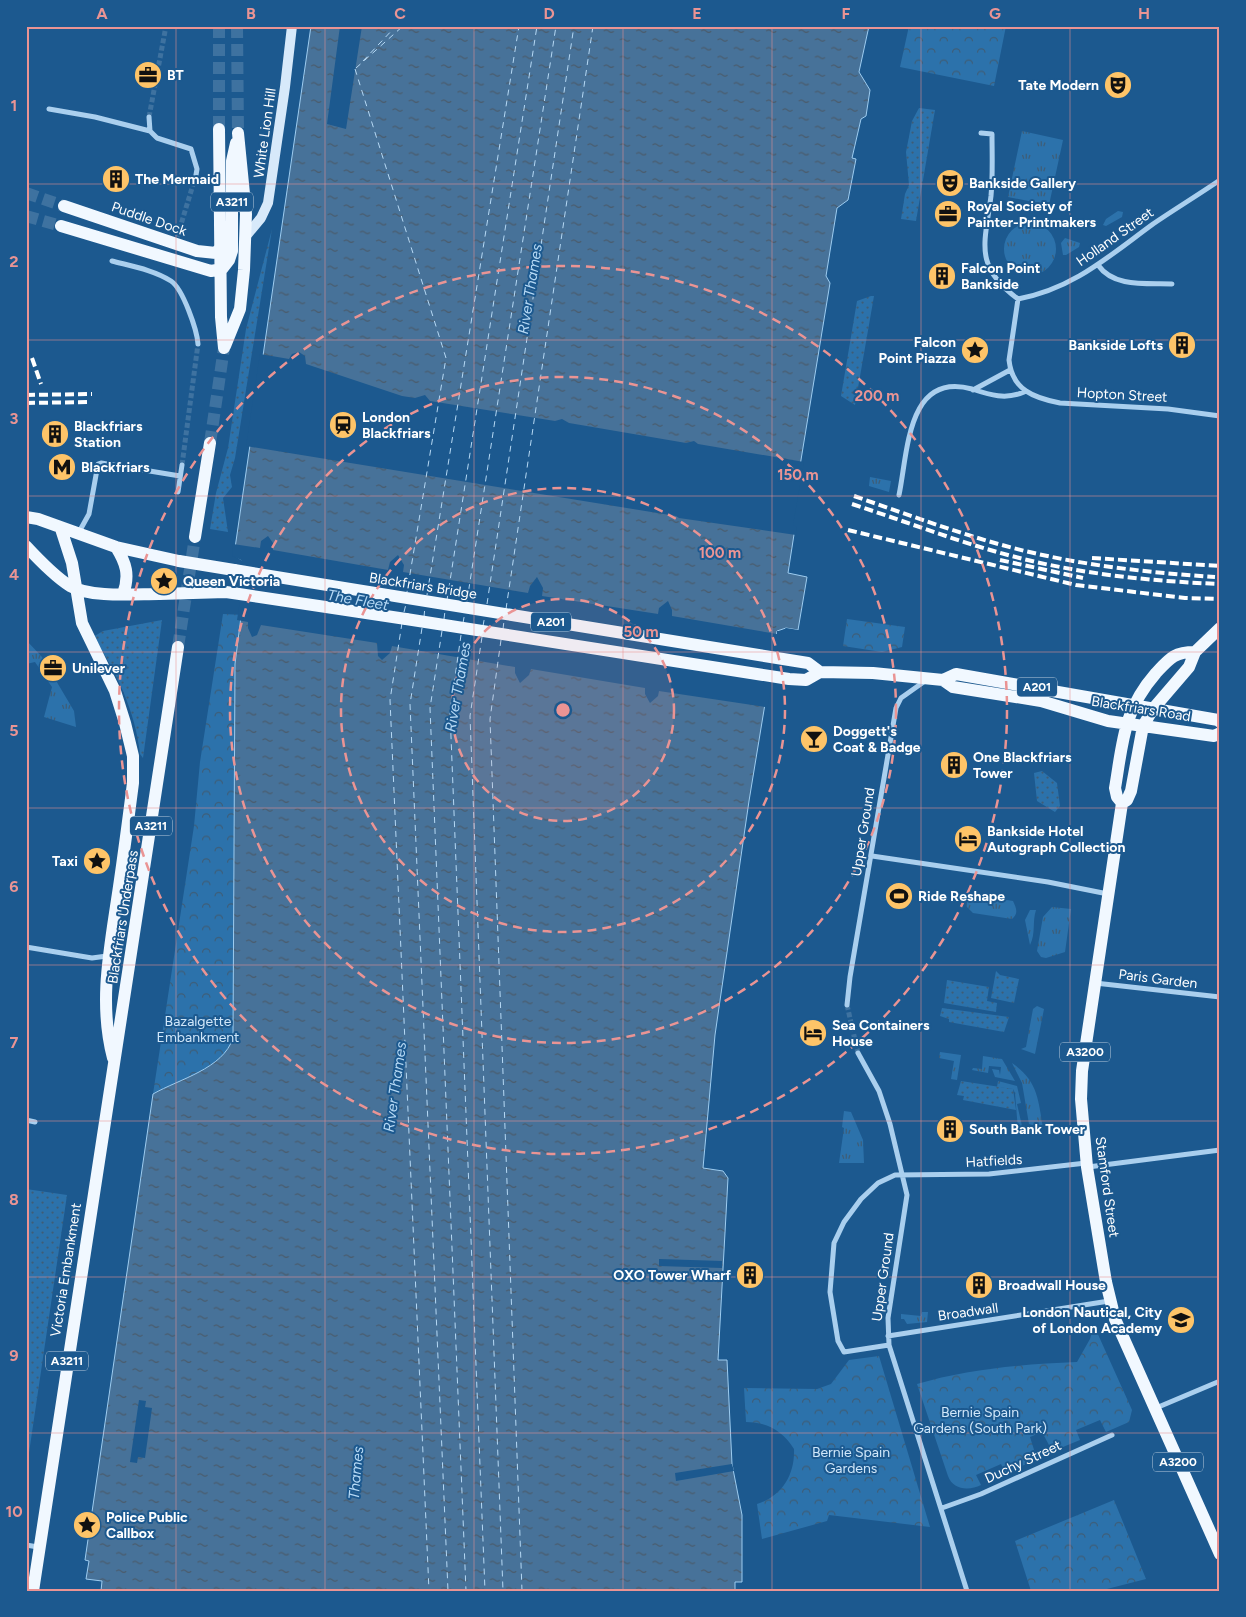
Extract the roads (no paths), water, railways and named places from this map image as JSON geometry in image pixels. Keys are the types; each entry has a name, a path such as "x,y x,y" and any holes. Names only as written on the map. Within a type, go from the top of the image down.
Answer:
{"main road":[{"name":"A3211","path":"218,129 222,245 221,317 224,348 240,309 246,236 238,133 232,161 232,251 229,260 222,269"},
{"name":"Puddle Dock","path":"64,206 197,251 216,253 222,245"},
{"path":"61,226 205,270 222,269"},
{"path":"195,537 210,443"},
{"name":"Blackfriars Bridge","path":"32,518 116,547 163,559 808,663 820,672"},
{"path":"61,529 72,563 75,588"},
{"name":"A201","path":"26,546 64,581 75,588 96,593 160,594 211,591 245,594 789,679 806,680 820,672"},
{"path":"116,547 127,570 123,594"},
{"name":"A3211","path":"75,588 82,623 115,692 133,756 130,812 108,955 104,999 106,1022 114,1062"},
{"name":"A3200","path":"1143,726 1153,709 1189,667 1195,652 1220,628"},
{"name":"Blackfriars Underpass","path":"103,1132 128,983 178,647"},
{"name":"A3200","path":"1126,724 1133,705 1165,664 1179,652 1195,652"},
{"name":"Blackfriars Road","path":"820,672 872,673 942,680 953,686 1042,701 1092,718 1214,736 1220,733"},
{"name":"Blackfriars Road","path":"942,680 956,674 1218,720 1220,722"},
{"name":"Stamford Street","path":"1126,724 1115,788 1117,797 1122,803 1094,983 1081,1090 1087,1165 1109,1301 1154,1409 1220,1554"},
{"name":"Stamford Street","path":"1122,803 1127,800 1131,792 1143,726"},
{"name":"Victoria Embankment","path":"33,1591 32,1546 103,1132"}],"street":[{"name":"White Lion Hill","path":"246,236 262,218 268,203 292,26"},
{"path":"49,109 95,117 150,131 157,138 191,149 196,175"},
{"path":"149,117 150,131"},
{"path":"982,133 992,134 993,178 984,251 987,263 996,280 1018,299 1011,345 1010,370 1024,392"},
{"name":"Holland Street","path":"1018,299 1054,290 1098,265 1152,225 1220,180"},
{"path":"112,261 172,281 190,315 197,332 198,344"},
{"path":"1098,265 1105,274 1116,280 1172,284"},
{"path":"973,390 1010,370"},
{"name":"Hopton Street","path":"899,495 914,421 922,402 930,393 941,388 956,387 983,394 1012,397 1024,392 1042,400 1060,403 1168,409 1220,416"},
{"path":"77,534 89,514 98,464 180,476"},
{"path":"178,492 182,465"},
{"name":"Upper Ground","path":"847,1005 850,977 896,708 901,698 929,679"},
{"path":"872,856 1048,882 1109,894"},
{"path":"26,947 92,958 108,955"},
{"name":"Paris Garden","path":"1094,983 1220,997"},
{"name":"Upper Ground","path":"858,1053 879,1090 890,1124 907,1194 888,1318 888,1336 968,1591"},
{"path":"26,1120 35,1122"},
{"name":"Hatfields","path":"890,1345 844,1352 838,1341 830,1292 834,1244 844,1222 861,1199 887,1177 1004,1173 1220,1150"},
{"name":"Broadwall","path":"888,1336 1109,1301"},
{"path":"1154,1409 1220,1381"},
{"name":"Duchy Street","path":"942,1508 981,1494 1112,1435"}],"water":[{"path":"311,26 869,26 859,72 870,90 866,116 861,119 852,158 856,159 848,200 837,208 826,276 830,283 790,527 795,528 788,573 807,577 798,630 786,628 777,631 749,801 715,1035 703,1168 723,1171 728,1178 718,1360 727,1360 732,1464 742,1515 742,1582 735,1582 735,1591 101,1591 102,1581 86,1579 89,1561 85,1560 153,1094 199,1072 220,1058 228,1049 233,1038 235,664 247,569 246,563 234,555"}],"tunnel":[{"path":"149,117 166,26"},
{"path":"219,26 219,129"},
{"path":"237,26 238,133"},
{"path":"175,244 196,175"},
{"path":"26,193 64,206"},
{"path":"26,216 61,226"},
{"path":"182,465 198,344"},
{"path":"210,443 224,348"},
{"path":"178,647 195,537"},
{"path":"847,1005 858,1053"}],"railway":[{"path":"32,358 41,384"},
{"path":"26,395 92,394"},
{"path":"26,403 91,402"},
{"path":"854,496 968,535 1038,554 1126,569 1215,577"},
{"path":"852,504 979,547 1024,559 1108,575 1220,584"},
{"path":"848,530 1076,585 1185,598 1220,599"},
{"path":"1092,558 1220,566"},
{"path":"1000,560 1083,578"}],"place":[{"name":"BT","path":"148,75"},
{"name":"Tate Modern","path":"1118,85"},
{"name":"The Mermaid","path":"116,179"},
{"name":"Bankside Gallery","path":"950,183"},
{"name":"Royal Society of Painter-Printmakers","path":"948,214"},
{"name":"Falcon Point Bankside","path":"942,276"},
{"name":"Bankside Lofts","path":"1182,345"},
{"name":"Falcon Point Piazza","path":"975,350"},
{"name":"London Blackfriars","path":"343,425"},
{"name":"Blackfriars Station","path":"55,434"},
{"name":"Blackfriars","path":"62,467"},
{"name":"Queen Victoria","path":"164,581"},
{"name":"Unilever","path":"53,668"},
{"name":"Doggett's Coat & Badge","path":"814,739"},
{"name":"One Blackfriars Tower","path":"954,765"},
{"name":"Bankside Hotel Autograph Collection","path":"968,839"},
{"name":"Taxi","path":"97,861"},
{"name":"Ride Reshape","path":"899,896"},
{"name":"Sea Containers House","path":"813,1033"},
{"name":"South Bank Tower","path":"950,1129"},
{"name":"OXO Tower Wharf","path":"750,1275"},
{"name":"Broadwall House","path":"979,1285"},
{"name":"London Nautical, City of London Academy","path":"1181,1320"},
{"name":"Police Public Callbox","path":"87,1525"}],"water label":[{"name":"River Thames","path":"530,289"},
{"name":"The Fleet","path":"358,600"},
{"name":"River Thames","path":"458,687"},
{"name":"River Thames","path":"395,1087"},
{"name":"Thames","path":"356,1473"}],"park label":[{"name":"Bazalgette Embankment","path":"198,1030"},
{"name":"Bernie Spain Gardens (South Park)","path":"980,1420"},
{"name":"Bernie Spain Gardens","path":"851,1460"}]}
